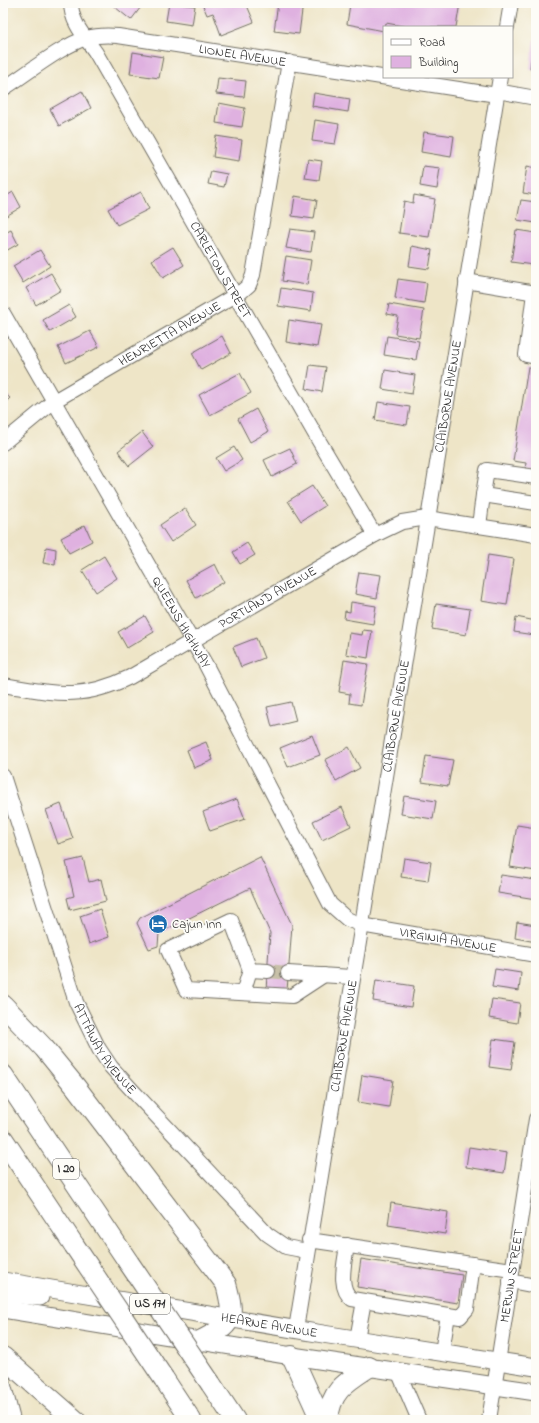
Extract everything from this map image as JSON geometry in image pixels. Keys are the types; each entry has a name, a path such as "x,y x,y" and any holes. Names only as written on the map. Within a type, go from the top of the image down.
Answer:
{"highway":[{"path":"3,1005 44,1048 75,1086 226,1284 231,1318 222,1330 200,1341"},
{"name":"I 20","path":"3,1075 235,1420"},
{"name":"I 20","path":"3,1139 191,1420"},
{"path":"292,1356 321,1420"},
{"path":"3,1358 75,1420"},
{"path":"328,1420 329,1407 336,1393 349,1380 369,1367"}],"main road":[{"name":"HEARNE AVENUE","path":"3,1281 536,1367"},
{"path":"3,1298 20,1295 67,1299 87,1294"},
{"name":"HEARNE AVENUE","path":"3,1309 292,1356 536,1392"},
{"name":"CLAIBORNE AVENUE","path":"292,1356 296,1329"}],"street":[{"name":"CARLETON STREET","path":"72,3 75,22 86,38 375,535"},
{"path":"507,26 511,3"},
{"name":"LIONEL AVENUE","path":"3,89 68,46 86,38 103,35 289,62 388,80 536,98"},
{"name":"HENRIETTA AVENUE","path":"3,443 54,401 236,295 249,285 253,275 289,62"},
{"name":"CLAIBORNE AVENUE","path":"296,1329 360,926 500,78"},
{"path":"466,281 535,293 526,355 536,357"},
{"name":"QUEENS HIGHWAY","path":"3,313 192,641 325,896 340,914 360,926"},
{"path":"479,526 487,470 536,477"},
{"path":"483,495 536,503"},
{"name":"PORTLAND AVENUE","path":"3,685 69,694 90,692 110,686 130,677 375,535 402,522 427,518 536,535"},
{"name":"ATTAWAY AVENUE","path":"3,776 76,1002 99,1049 111,1067 267,1234 286,1247 347,1246 473,1264 511,1275 536,1286"},
{"path":"243,993 250,970 231,920 168,950 186,990 292,996 324,975"},
{"name":"VIRGINIA AVENUE","path":"360,926 536,955"},
{"path":"250,970 268,971"},
{"path":"288,973 352,977"},
{"name":"MERWIN STREET","path":"489,1420 536,1119"},
{"path":"347,1246 343,1278 345,1291 352,1299 460,1317 467,1309 473,1264"},
{"path":"357,1339 364,1301"},
{"path":"442,1352 448,1315"},
{"path":"398,1371 419,1420"},
{"path":"3,1382 13,1420"}],"building":[{"path":"110,3 144,3 131,20"},
{"path":"169,3 195,6 192,25 166,21"},
{"path":"202,3 246,3 254,22 221,35 213,13 207,15"},
{"path":"278,3 303,3 299,34 274,31"},
{"path":"346,3 460,3 456,26 402,26 386,23 385,26 383,26 383,31 347,24 350,4"},
{"path":"534,40 536,40 536,70 530,69"},
{"path":"133,52 163,57 159,78 130,74"},
{"path":"218,78 246,81 244,97 216,94"},
{"path":"82,91 91,108 59,126 50,109"},
{"path":"314,93 350,99 348,112 312,106"},
{"path":"219,103 245,108 242,127 216,123"},
{"path":"315,120 339,124 335,144 312,141"},
{"path":"424,132 454,136 451,157 421,152"},
{"path":"216,136 242,140 239,161 213,157"},
{"path":"308,159 322,161 319,180 305,178"},
{"path":"423,166 440,168 437,189 420,186"},
{"path":"527,166 536,168 536,195 523,193"},
{"path":"211,171 227,174 224,187 208,184"},
{"path":"13,192 21,207 3,218 3,198"},
{"path":"141,192 149,209 117,225 108,209"},
{"path":"414,195 435,199 429,237 399,233 404,201 413,203"},
{"path":"295,196 317,200 314,219 292,216"},
{"path":"521,200 536,202 536,223 517,220"},
{"path":"290,229 314,232 311,252 286,248"},
{"path":"11,230 18,244 4,252 3,234"},
{"path":"516,230 536,233 533,265 511,262"},
{"path":"412,246 432,250 429,269 409,266"},
{"path":"173,247 184,265 163,278 152,260"},
{"path":"40,250 50,266 23,283 13,266"},
{"path":"286,256 311,260 307,285 282,281"},
{"path":"51,273 61,290 36,305 26,288"},
{"path":"398,279 427,283 424,303 395,298"},
{"path":"281,288 313,293 311,311 278,306"},
{"path":"389,304 424,310 419,338 395,334 398,316 387,314"},
{"path":"69,305 76,317 50,332 43,320"},
{"path":"289,320 321,325 317,347 286,342"},
{"path":"90,331 99,347 66,363 58,347"},
{"path":"222,336 231,353 201,370 192,353"},
{"path":"387,336 419,341 416,360 384,355"},
{"path":"310,365 326,367 322,392 306,389"},
{"path":"528,367 536,368 536,471 525,469 526,463 513,461"},
{"path":"385,370 415,375 412,394 382,389"},
{"path":"240,373 251,393 210,415 199,395"},
{"path":"3,392 10,398 3,405"},
{"path":"378,402 410,407 407,425 375,420"},
{"path":"256,409 268,432 250,442 238,419"},
{"path":"142,432 153,447 129,466 118,451"},
{"path":"234,447 242,460 224,471 216,458"},
{"path":"290,448 297,464 272,477 264,460"},
{"path":"312,486 325,506 301,521 288,501"},
{"path":"185,508 196,525 171,542 160,525"},
{"path":"85,525 92,541 69,553 61,538"},
{"path":"247,543 255,555 240,564 233,552"},
{"path":"46,547 56,549 55,565 43,563"},
{"path":"488,555 514,559 507,605 481,601"},
{"path":"104,556 117,578 96,592 82,570"},
{"path":"215,564 224,582 196,598 186,580"},
{"path":"359,572 381,575 377,598 355,594"},
{"path":"351,602 376,606 373,624 344,619 345,611 350,612"},
{"path":"436,604 470,609 466,635 432,629"},
{"path":"145,616 154,632 127,648 118,632"},
{"path":"516,617 536,621 534,635 514,632"},
{"path":"363,630 372,631 368,658 346,654 349,633 362,635"},
{"path":"256,638 264,658 241,667 233,647"},
{"path":"344,660 368,664 361,705 349,703 350,694 339,692"},
{"path":"291,702 296,721 272,727 267,707"},
{"path":"312,735 320,755 288,767 280,748"},
{"path":"206,742 213,760 194,768 187,750"},
{"path":"349,747 360,768 336,781 325,760"},
{"path":"426,756 453,760 448,786 422,782"},
{"path":"404,796 436,801 433,819 401,814"},
{"path":"237,799 245,819 210,831 203,812"},
{"path":"61,804 73,839 58,844 46,810"},
{"path":"342,807 351,826 322,840 313,821"},
{"path":"517,825 536,828 536,871 510,867"},
{"name":"Cajun Inn","path":"260,857 292,925 287,991 266,990 270,933 250,888 159,933 158,946 149,949 137,923 140,918"},
{"path":"83,858 89,882 101,879 106,901 70,910 67,898 74,896 66,862"},
{"path":"404,858 431,862 428,881 401,877"},
{"path":"501,875 536,880 536,899 498,893"},
{"path":"100,909 109,937 89,944 80,916"},
{"path":"517,922 536,925 536,942 515,938"},
{"path":"495,969 521,973 519,991 492,987"},
{"path":"376,980 414,986 411,1007 373,1001"},
{"path":"492,999 520,1003 517,1023 489,1018"},
{"path":"493,1039 515,1042 511,1070 489,1067"},
{"path":"362,1075 393,1080 389,1107 358,1102"},
{"path":"469,1147 507,1153 504,1173 466,1167"},
{"path":"391,1203 448,1212 445,1234 388,1225"},
{"path":"361,1259 462,1275 458,1303 357,1287"}],"tunnel":[{"path":"268,971 288,973"}],"place":[{"name":"Cajun Inn","path":"158,924"}]}
